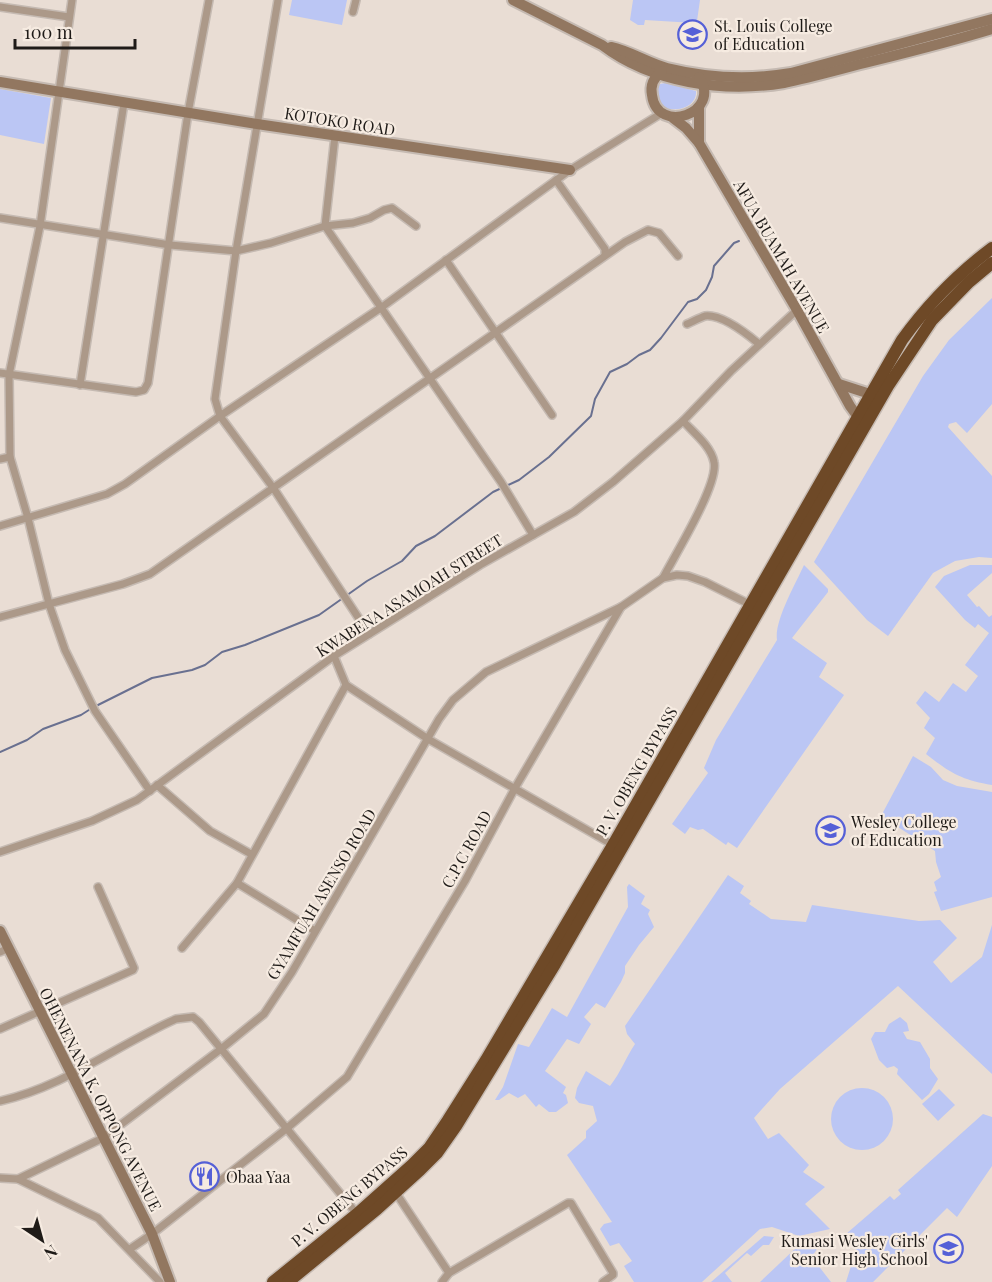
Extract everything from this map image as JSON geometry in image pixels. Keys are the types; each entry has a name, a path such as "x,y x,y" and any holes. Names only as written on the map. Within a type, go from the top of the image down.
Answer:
{"highway":[{"name":"P. V. OBENG BYPASS","path":"273,1282 357,1214 421,1157 448,1120 617,847 862,420 902,340 923,311 959,274 992,248"},
{"name":"P. V. OBENG BYPASS","path":"874,398 932,320 969,282 992,263"},
{"name":"P. V. OBENG BYPASS","path":"288,1282 396,1193 437,1153 549,974 617,847"}],"street":[{"path":"72,0 40,226 9,375 10,457 49,604 65,650 95,711 150,791"},
{"path":"0,373 136,392 144,390 148,383 188,113 209,0"},
{"path":"278,0 236,251 215,399 220,416 274,489 369,634"},
{"path":"353,12 356,0"},
{"path":"513,0 602,45 614,55 639,67 659,75 721,85 754,86 785,82 992,29"},
{"path":"0,6 69,17"},
{"path":"602,45 616,48 659,75 695,72 728,77 775,76 992,19"},
{"path":"695,72 702,83 704,92 700,104 699,143"},
{"path":"659,75 652,100 662,113 673,118 687,116 707,94 721,85"},
{"name":"KOTOKO ROAD","path":"0,82 257,124 570,170"},
{"path":"80,385 124,103"},
{"path":"0,526 115,490 136,477 220,416 382,308 570,170 662,113"},
{"name":"AFUA BUAMAH AVENUE","path":"673,118 686,128 699,143 862,420"},
{"path":"335,136 325,226 507,490 533,535"},
{"path":"556,180 605,249 605,255"},
{"path":"0,218 170,245 236,251 325,226 370,218 392,208 416,225"},
{"path":"0,617 150,574 431,380 605,255 648,230 659,234 678,256"},
{"path":"446,260 552,415"},
{"name":"KWABENA ASAMOAH STREET","path":"0,852 92,821 137,800 334,656 480,565 574,512 613,482 683,421 759,344 798,310"},
{"path":"687,324 706,316 719,319 744,332 759,344"},
{"path":"839,384 874,398"},
{"path":"663,578 703,503 713,477 714,462 707,447 683,421"},
{"path":"0,459 10,457"},
{"path":"663,578 688,576 756,607"},
{"name":"C.P.C ROAD","path":"130,1249 286,1129 347,1077 465,881 515,788 621,607 663,578"},
{"path":"428,739 453,700 486,672 621,607"},
{"path":"334,656 346,685 428,739 617,847"},
{"path":"182,948 216,911 237,883 346,685"},
{"name":"GYAMFUAH ASENSO ROAD","path":"18,1179 103,1138 221,1050 264,1014 292,972 428,739"},
{"path":"157,785 210,831 251,854"},
{"path":"237,883 315,931"},
{"path":"0,1029 133,970 98,887"},
{"name":"OHENENANA K. OPPONG AVENUE","path":"0,932 4,950 41,1012 152,1234 170,1282"},
{"path":"0,1101 23,1096 72,1074 168,1022 186,1016 193,1017 357,1214"},
{"path":"0,1178 18,1179 98,1218 160,1282"},
{"path":"396,1193 449,1273"},
{"path":"442,1282 449,1273 570,1203 613,1273 603,1282"}],"shaded area":[{"path":"292,0 347,0 342,25 289,15"},
{"path":"633,0 700,0 697,21 694,23 645,20 644,25 638,25 630,20"},
{"path":"665,83 696,91 694,99 689,105 680,109 664,107 658,102 656,95 660,84"},
{"path":"0,89 51,98 44,144 0,135"},
{"path":"992,298 992,404 967,433 956,422 949,424 948,427 992,476 992,558 979,557 955,561 933,573 888,636 867,620 814,562 923,376 949,340"},
{"path":"804,565 828,589 828,592 792,638 827,663 819,677 844,695 737,848 728,842 726,845 703,829 690,827 685,834 672,824 708,773 704,768 716,740 777,640 782,613"},
{"path":"970,565 992,565 992,573 967,595 989,617 992,615 992,785 957,775 926,754 935,738 924,728 930,718 916,703 925,691 939,702 953,683 966,692 978,676 965,665 989,633 978,624 975,628 965,620 935,587 944,576"},
{"path":"913,756 931,767 943,780 957,786 992,792 992,897 941,911 934,892 937,891 934,882 941,877 935,851 881,816"},
{"path":"728,875 744,886 740,893 751,901 749,904 771,919 806,922 812,905 919,921 940,920 957,938 933,962 951,983 982,957 992,925 992,1074 898,986 780,1089 754,1118 768,1139 779,1133 809,1165 803,1172 825,1187 805,1204 830,1229 799,1236 772,1227 760,1229 702,1282 634,1282 624,1266 632,1261 619,1243 610,1246 600,1229 604,1224 612,1222 567,1155 586,1138 586,1131 597,1121 593,1106 579,1103 575,1098 577,1088 586,1071 610,1086 614,1081 635,1044 627,1034 625,1026"},
{"path":"629,884 645,896 641,904 650,910 648,914 654,927 625,966 621,982 605,1008 596,1003 584,1017 591,1024 579,1044 567,1039 545,1071 566,1087 563,1093 568,1103 556,1112 549,1112 539,1104 536,1107 525,1094 518,1098 509,1093 495,1100 503,1087 518,1044 529,1047 552,1008 567,1017 628,907 627,887"},
{"path":"900,1017 907,1023 909,1031 903,1032 907,1039 920,1042 930,1059 930,1068 938,1079 929,1094 922,1100 897,1074 898,1069 894,1066 887,1068 879,1060 871,1039 875,1032 885,1032 889,1024"},
{"path":"862,1088 884,1097 893,1119 884,1141 862,1150 840,1141 831,1119 840,1097"},
{"path":"939,1089 955,1105 938,1121 922,1104"},
{"path":"983,1114 992,1117 992,1166 957,1217 947,1208 873,1282 846,1282 856,1250 846,1234 890,1196 894,1200 901,1194 898,1190"},
{"path":"764,1236 774,1237 769,1245 763,1245 751,1256 747,1253 725,1273 732,1282 711,1282"},
{"path":"823,1240 813,1255 831,1282 760,1282 799,1245"}],"waterway":[{"path":"0,752 27,740 43,729 81,715 152,678 192,670 205,665 222,652 319,615 367,581 402,561 416,546 435,536 493,492 519,480 549,457 591,416 595,399 610,372 650,350 688,302 697,299 706,290 714,266 734,243 739,241"}],"place":[{"name":"St. Louis College of Education","path":"693,34"},
{"name":"Wesley College of Education","path":"830,830"},
{"name":"Obaa Yaa","path":"205,1176"},
{"name":"Kumasi Wesley Girls' Senior High School","path":"949,1249"}]}
